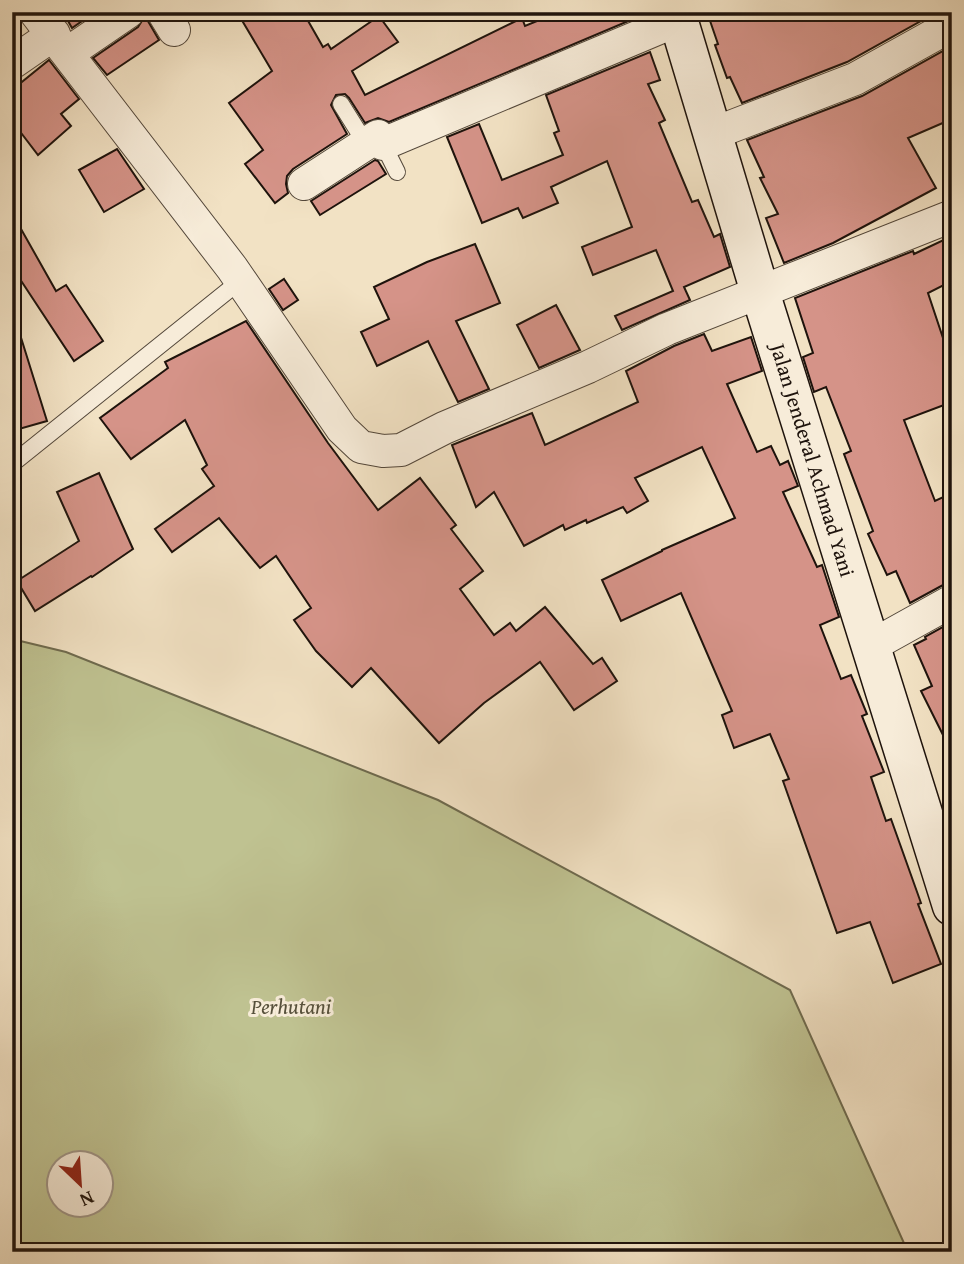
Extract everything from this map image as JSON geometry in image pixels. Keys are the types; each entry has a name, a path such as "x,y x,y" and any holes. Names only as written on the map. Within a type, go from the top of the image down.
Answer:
{"main road":[{"name":"Jalan Jenderal Achmad Yani","path":"677,16 760,292 952,906"}],"street":[{"path":"12,63 52,33 128,12"},
{"path":"304,184 374,144 677,16"},
{"path":"712,134 855,79 952,24"},
{"path":"52,33 240,281 342,429 361,447 401,450 444,428 588,367 667,329 952,216"},
{"path":"871,646 952,601"}],"lane":[{"path":"341,104 397,172"},
{"path":"12,464 240,281"}],"green space":[{"name":"Perhutani","path":"12,639 66,652 438,800 790,990 908,1252 12,1252"}],"building":[{"path":"63,12 95,12 72,28"},
{"path":"237,12 303,12 323,47 328,44 331,49 379,16 398,42 352,71 365,95 522,18 525,26 559,12 636,12 638,17 389,122 378,118 365,123 345,94 336,95 331,105 347,134 293,169 287,176 288,193 275,203 245,164 263,150 229,103 272,71"},
{"path":"707,12 937,12 847,62 742,103 730,77 727,78"},
{"path":"145,16 159,40 107,75 93,58 138,27"},
{"path":"952,46 952,119 908,138 936,188 833,243 784,263 766,218 778,214 760,178 764,177 747,140 862,96"},
{"path":"650,52 660,80 648,84 665,120 659,123 692,202 698,200 714,237 720,234 730,267 684,287 690,300 622,330 615,316 673,291 656,250 593,275 582,247 632,227 607,161 551,187 558,203 523,218 518,208 482,223 447,137 479,124 502,180 563,155 554,133 559,131 546,95"},
{"path":"49,60 79,99 61,114 71,126 38,155 12,121 12,90"},
{"path":"117,149 144,189 104,212 79,170"},
{"path":"375,160 386,174 320,215 311,201"},
{"path":"12,213 56,291 66,285 103,341 74,361 12,267"},
{"path":"952,236 952,281 928,293 943,338 952,335 952,402 904,420 935,501 952,493 952,583 910,603 896,571 887,575 868,534 873,531 844,454 851,451 826,387 814,392 803,357 813,353 795,298 913,251 914,254"},
{"path":"475,244 500,303 456,321 489,389 458,402 428,341 377,366 361,332 389,319 374,287 427,262"},
{"path":"284,279 298,300 283,310 269,289"},
{"path":"556,305 580,350 539,368 517,325"},
{"path":"246,321 328,443 378,510 420,478 456,525 451,529 483,571 460,589 494,635 510,623 516,631 545,607 593,664 602,658 617,681 574,710 540,662 484,703 439,743 371,668 352,687 316,651 294,620 311,608 276,556 260,568 219,518 172,552 155,529 214,486 202,469 207,465 185,420 131,459 100,418 168,368 165,362"},
{"path":"18,328 47,421 12,431 12,329"},
{"path":"704,334 712,351 751,337 762,371 727,384 757,452 771,446 780,465 788,461 798,486 783,492 817,567 822,565 839,617 820,625 841,679 851,675 867,714 862,716 884,772 871,777 886,821 891,819 921,903 918,904 941,964 893,983 870,922 837,933 783,781 789,779 770,734 734,748 722,715 732,711 681,593 621,621 602,580 735,518 702,447 635,478 648,501 627,513 623,507 565,530 563,525 524,546 494,492 476,507 452,445 532,413 545,445 638,402 626,371"},
{"path":"99,473 133,549 35,611 17,581 79,541 57,492"},
{"path":"952,622 952,753 921,691 932,686 914,645"}]}
